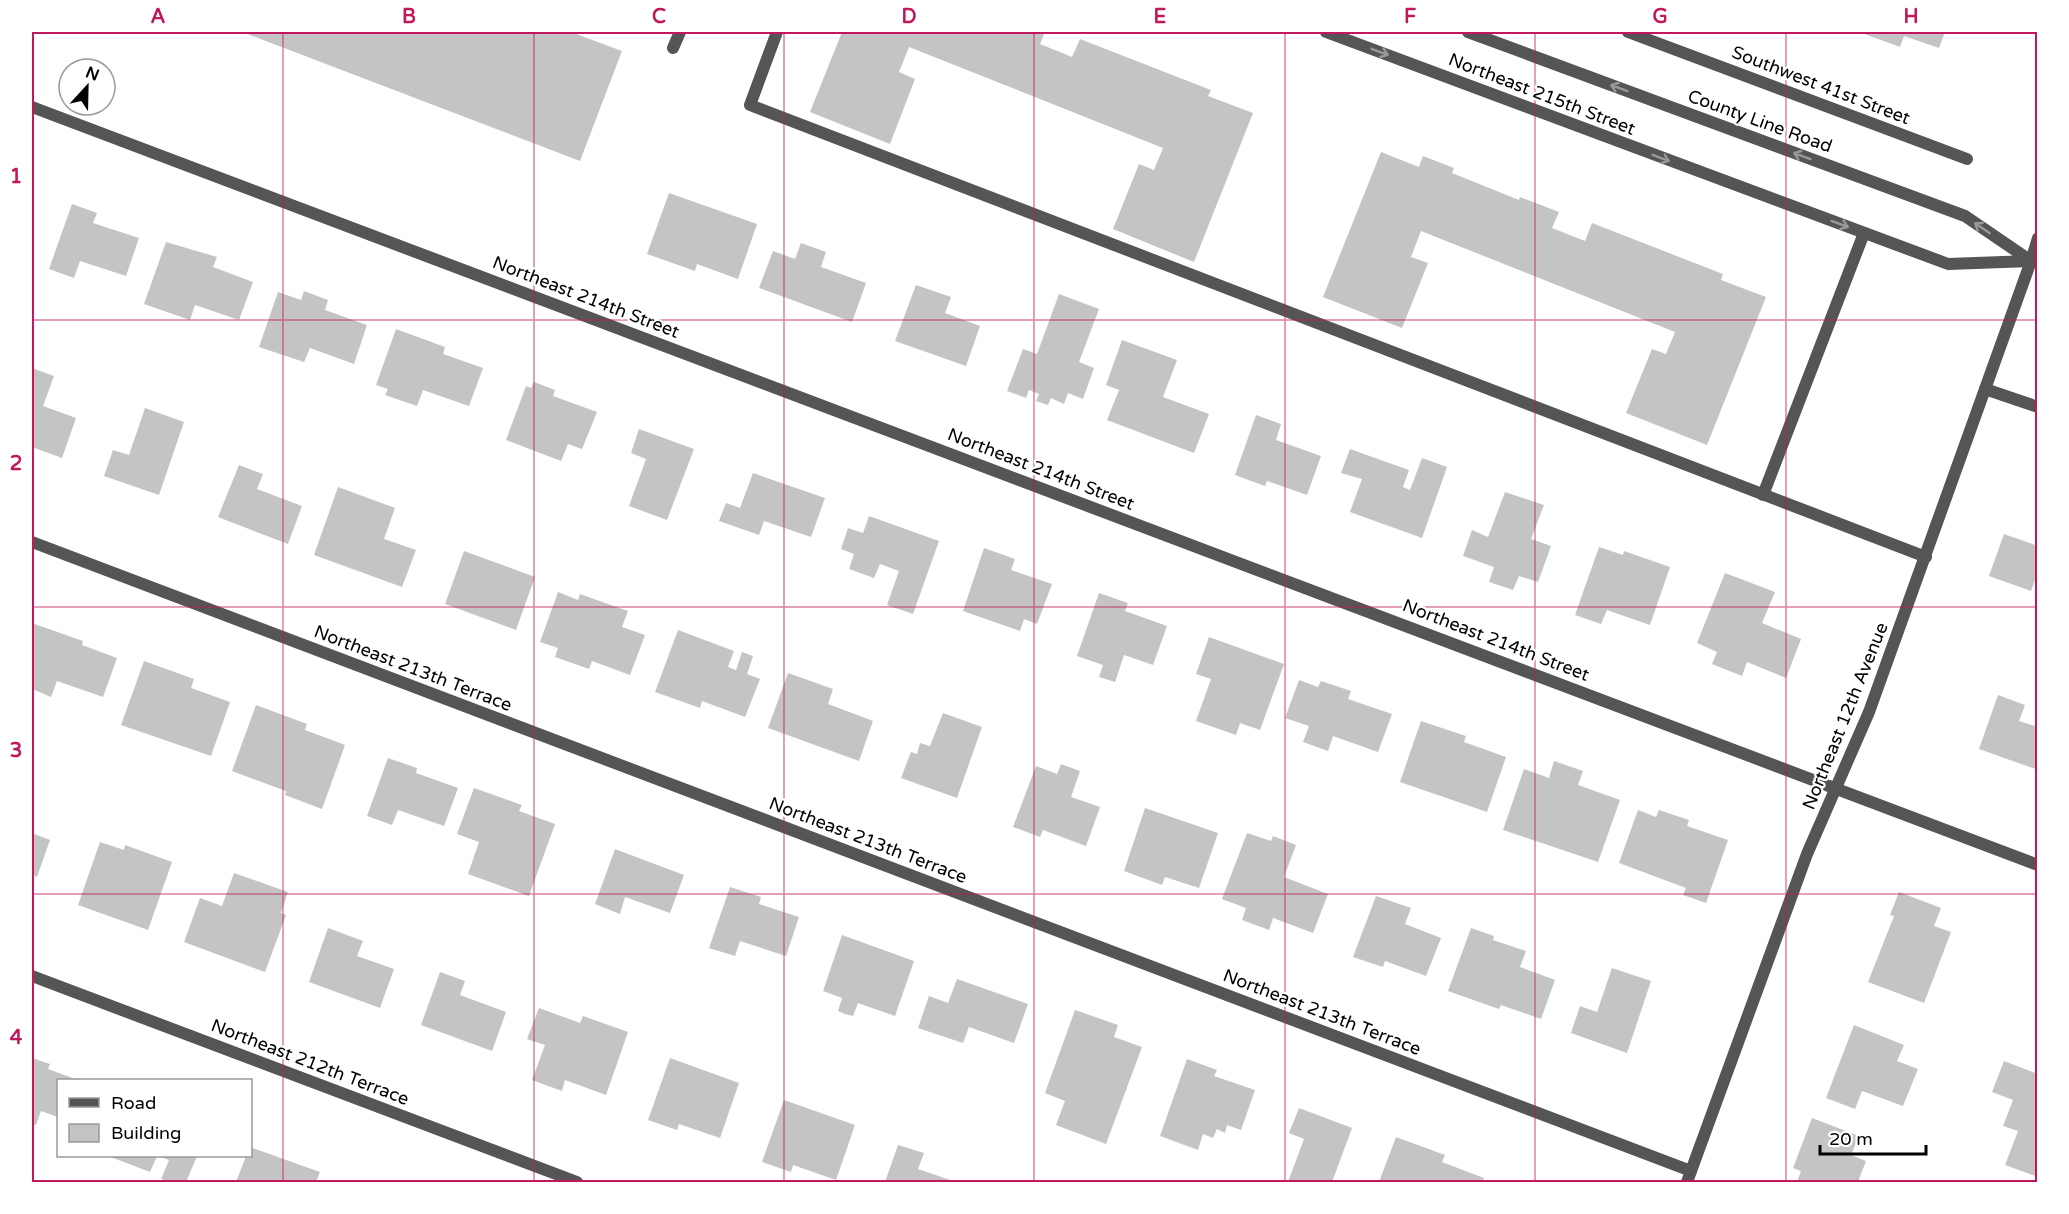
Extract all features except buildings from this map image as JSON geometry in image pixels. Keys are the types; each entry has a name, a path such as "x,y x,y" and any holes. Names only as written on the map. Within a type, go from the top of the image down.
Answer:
{"street":[{"path":"673,48 680,32"},
{"path":"777,32 750,105 1926,557"},
{"name":"Northeast 215th Street","path":"1326,32 1864,233"},
{"name":"County Line Road","path":"1468,32 1965,216 2034,262"},
{"name":"Southwest 41st Street","path":"1629,32 1967,159"},
{"name":"Northeast 214th Street","path":"32,107 2037,865"},
{"path":"1763,495 1864,233 1948,264 2034,262"},
{"name":"Northeast 12th Avenue","path":"1689,1177 1807,854 1869,712 1985,389 2034,262 2037,238"},
{"path":"1985,389 2037,407"},
{"name":"Northeast 213th Terrace","path":"32,542 1689,1177"},
{"name":"Northeast 212th Terrace","path":"32,976 577,1182"}]}
